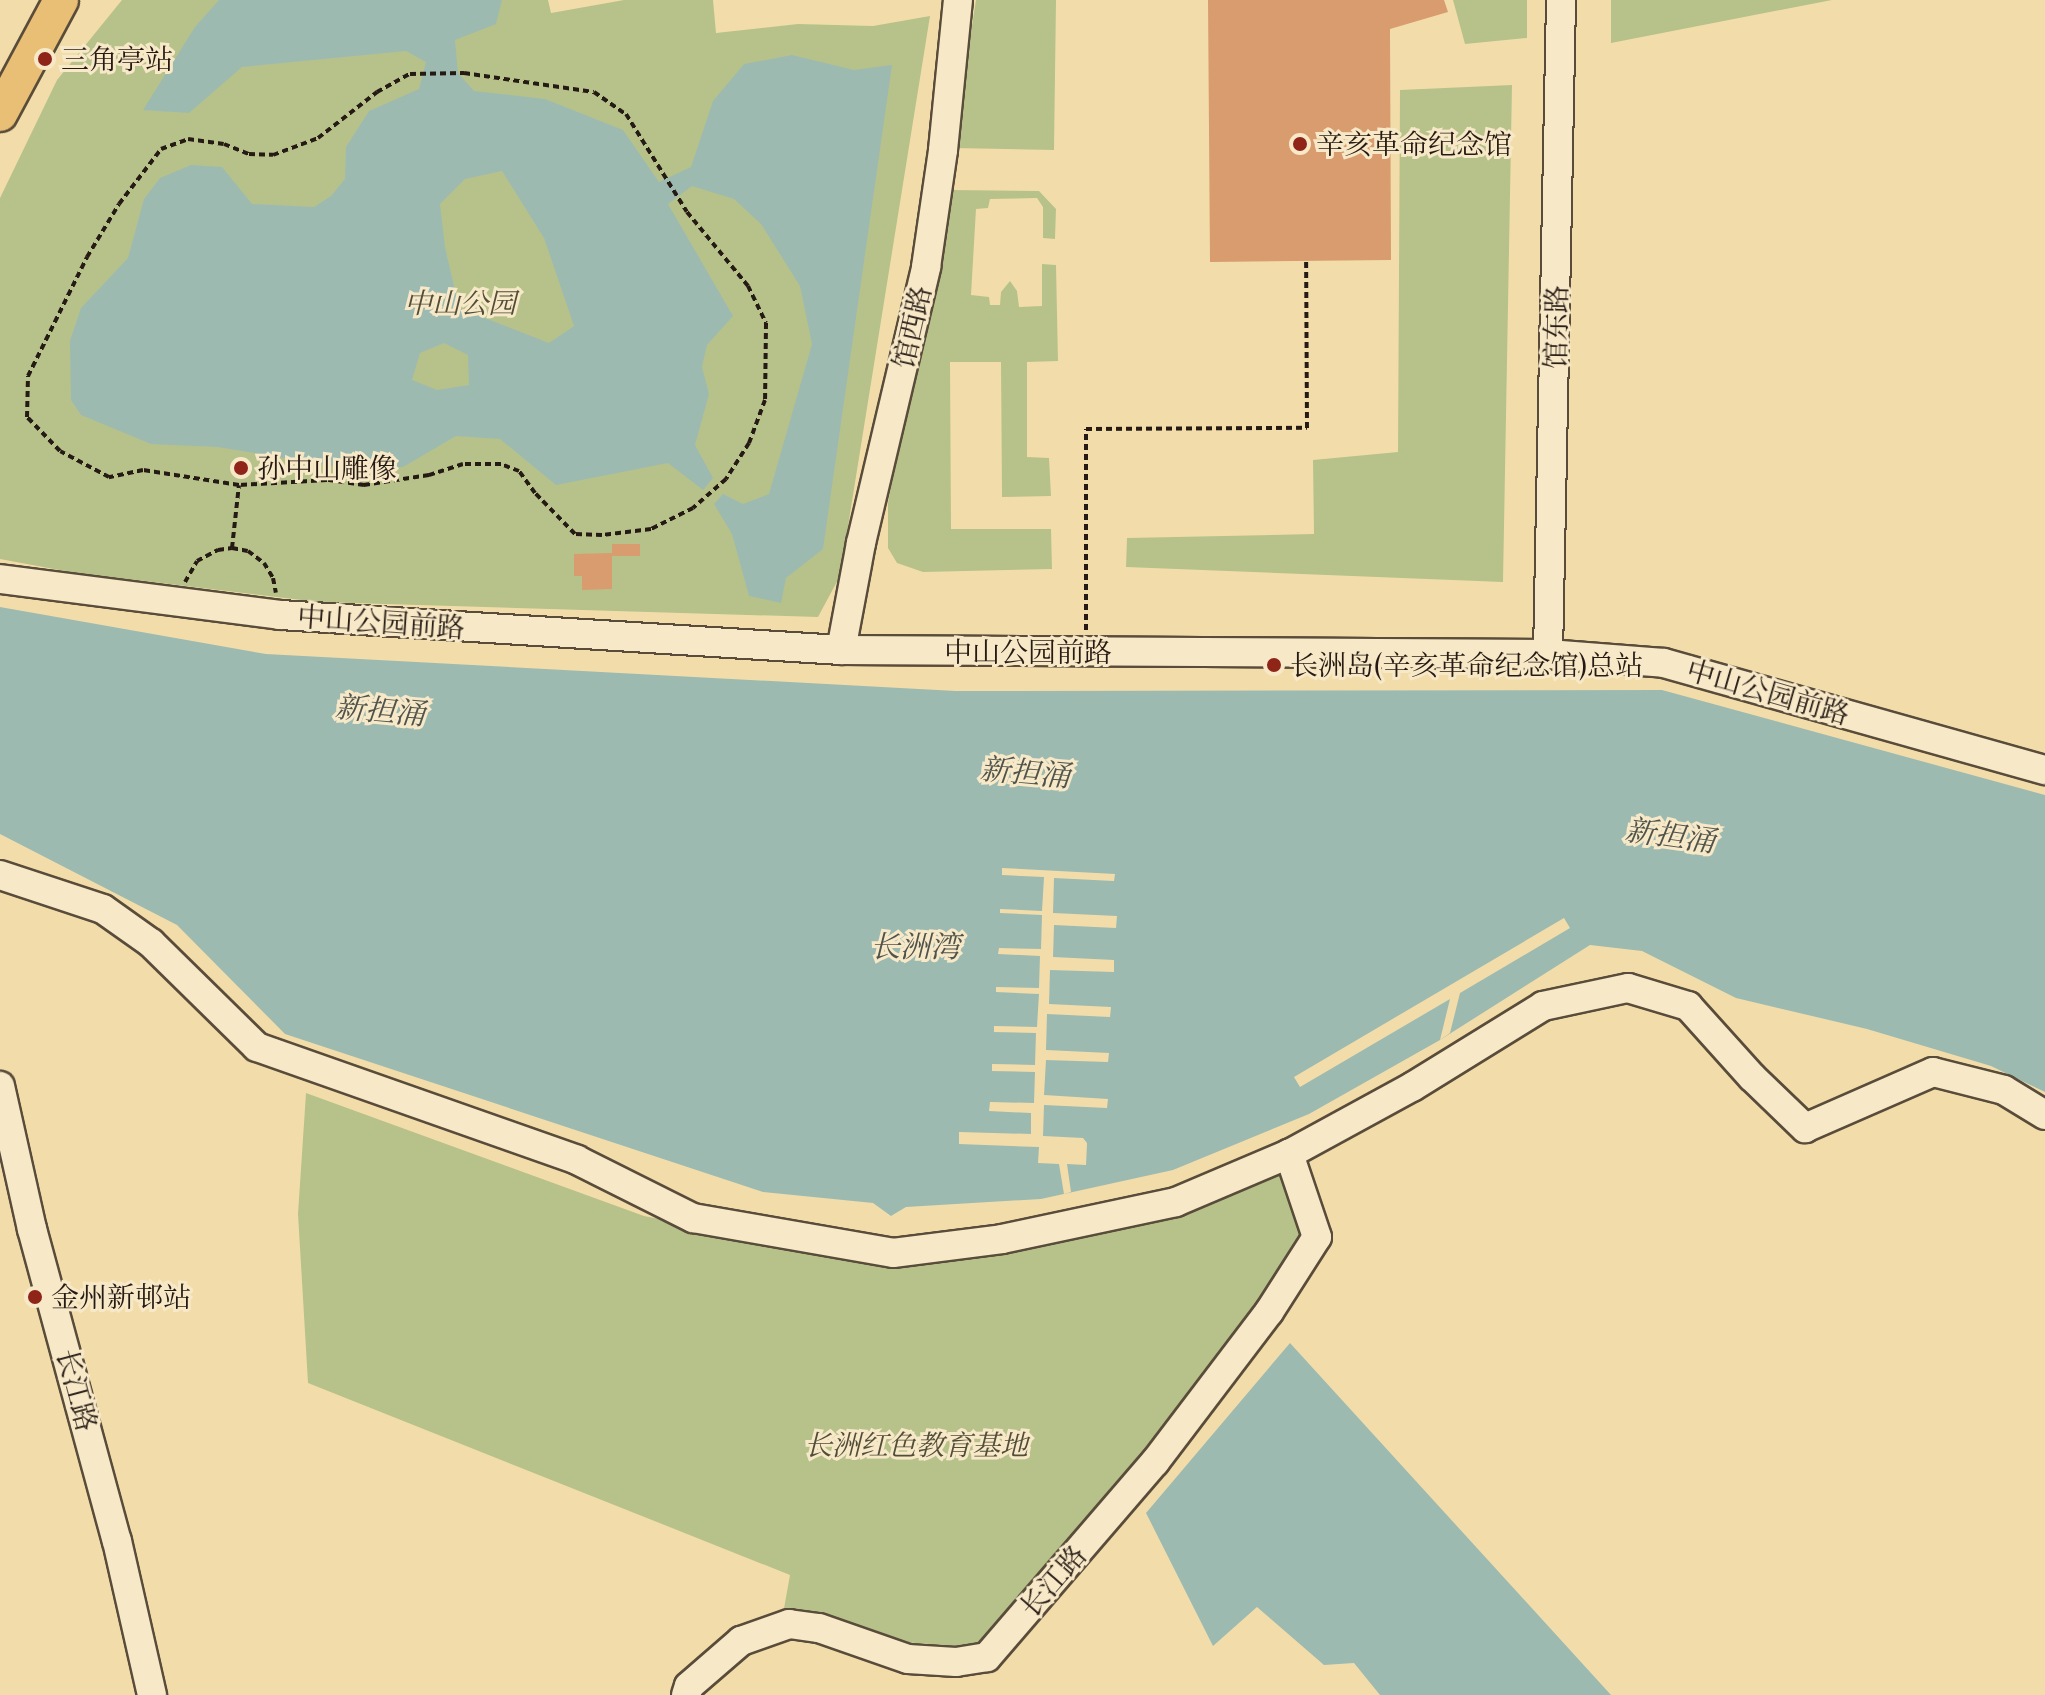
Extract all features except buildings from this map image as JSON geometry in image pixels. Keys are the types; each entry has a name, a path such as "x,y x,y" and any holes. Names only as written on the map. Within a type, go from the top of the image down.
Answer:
{"main road":[{"path":"0,114 61,0"}],"street":[{"name":"馆西路","path":"841,650 869,505 926,267 938,194 958,0"},
{"name":"馆东路","path":"1548,654 1561,0"},
{"name":"中山公园前路","path":"0,579 274,614 841,650 1548,654 1664,663 2045,770"},
{"path":"0,875 103,909 151,943 257,1047 577,1160 693,1218 893,1253 1002,1239 1176,1202 1289,1154 1412,1087 1543,1006 1628,988 1688,1006 1752,1077 1805,1128 1933,1072 2004,1090 2045,1115"},
{"name":"长江路","path":"0,1086 32,1229 113,1526 152,1695"},
{"name":"长江路","path":"686,1695 689,1686 741,1641 789,1624 819,1628 908,1659 956,1662 987,1657 1155,1462 1269,1312 1317,1237 1289,1154"}],"path":[{"path":"464,73 594,92 626,114 680,200 748,286 766,323 765,400 749,443 720,484 693,508 651,529 602,535 575,534 519,471 501,464 463,464 429,475 364,485 327,480 239,485 143,470 109,477 60,451 27,417 28,376 87,257 119,204 161,149 188,139 224,144 249,154 273,155 318,138 377,92 410,74 464,73"},
{"path":"1086,653 1086,429 1307,428 1306,261"},
{"path":"232,548 239,485"},
{"path":"181,604 186,576 197,561 218,550 232,548 248,551 273,578 274,614"}],"green space":[{"name":"中山公园","path":"122,0 548,0 551,13 624,0 713,0 716,33 798,24 873,26 930,16 840,576 818,617 318,602 70,572 0,559 0,198 57,80"},
{"path":"976,0 1056,0 1054,150 953,148"},
{"path":"1453,0 1527,0 1527,38 1465,44"},
{"path":"1611,0 1832,0 1611,43"},
{"path":"1512,85 1503,582 1126,567 1127,538 1314,534 1313,460 1398,452 1400,90"},
{"path":"948,190 1039,191 1056,209 1055,239 1043,238 1043,207 1037,198 990,199 988,208 976,209 971,295 989,297 990,305 1000,305 1001,292 1010,281 1017,291 1019,307 1042,306 1042,264 1056,265 1058,361 1027,362 1027,457 1049,458 1051,496 1002,497 1001,362 950,362 951,529 1051,529 1052,569 923,572 897,563 888,548 888,503"},
{"name":"长洲红色教育基地","path":"306,1093 644,1216 901,1267 1098,1234 1177,1212 1284,1170 1306,1237 1155,1445 980,1648 890,1641 783,1614 790,1575 308,1383 298,1214"}],"water":[{"path":"219,0 502,0 496,24 455,40 458,73 474,91 545,99 623,130 659,182 691,167 713,101 744,64 792,55 854,70 892,65 823,549 786,578 781,603 749,596 732,534 714,504 723,494 743,504 769,494 812,344 800,286 761,224 734,199 692,186 668,204 733,316 707,345 702,367 709,394 695,445 713,478 703,490 668,463 556,485 500,439 456,436 403,467 357,470 218,447 151,444 81,415 71,400 70,341 81,308 128,258 144,199 160,178 191,165 222,167 252,204 314,207 331,196 345,179 346,147 369,111 419,89 426,62 406,51 242,67 189,113 143,110 195,27","holes":["502,171 544,238 574,326 549,343 459,308 445,247 440,204 465,179","444,343 468,355 469,385 437,390 412,380 420,353"]},
{"name":"长洲湾","path":"0,607 266,654 956,691 1662,690 2045,795 2045,1092 1991,1066 1867,1029 1736,998 1642,951 1590,945 1440,1040 1309,1114 1173,1170 1041,1199 906,1207 891,1216 873,1203 763,1192 285,1034 177,925 0,834"},
{"path":"1290,1343 1611,1695 1380,1695 1354,1663 1324,1665 1257,1607 1213,1646 1146,1513"}],"pier":[{"path":"1002,868 1115,874 1114,881 1054,878 1053,913 1117,916 1116,928 1054,925 1053,957 1114,960 1114,972 1050,970 1049,1004 1111,1007 1110,1017 1047,1014 1046,1050 1109,1053 1108,1062 1046,1060 1044,1095 1108,1099 1107,1108 1044,1105 1043,1136 1083,1138 1087,1143 1086,1165 1067,1164 1071,1192 1064,1194 1059,1164 1038,1163 1039,1147 959,1144 959,1132 1031,1134 1031,1113 989,1111 990,1102 1034,1103 1035,1072 992,1071 992,1064 1035,1065 1036,1033 994,1032 994,1026 1037,1027 1039,994 996,992 996,987 1039,988 1040,956 998,954 999,948 1041,949 1042,915 1000,913 1000,909 1042,911 1044,877 1002,875"},
{"path":"1564,918 1570,928 1460,993 1450,1033 1440,1040 1450,999 1300,1087 1294,1077"}],"place":[{"name":"三角亭站","path":"45,59"},
{"name":"辛亥革命纪念馆","path":"1300,144"},
{"name":"孙中山雕像","path":"241,468"},
{"name":"长洲岛(辛亥革命纪念馆)总站","path":"1274,665"},
{"name":"金州新邨站","path":"35,1297"}],"water label":[{"name":"新担涌","path":"380,711"},
{"name":"新担涌","path":"1025,773"},
{"name":"新担涌","path":"1670,836"}]}
